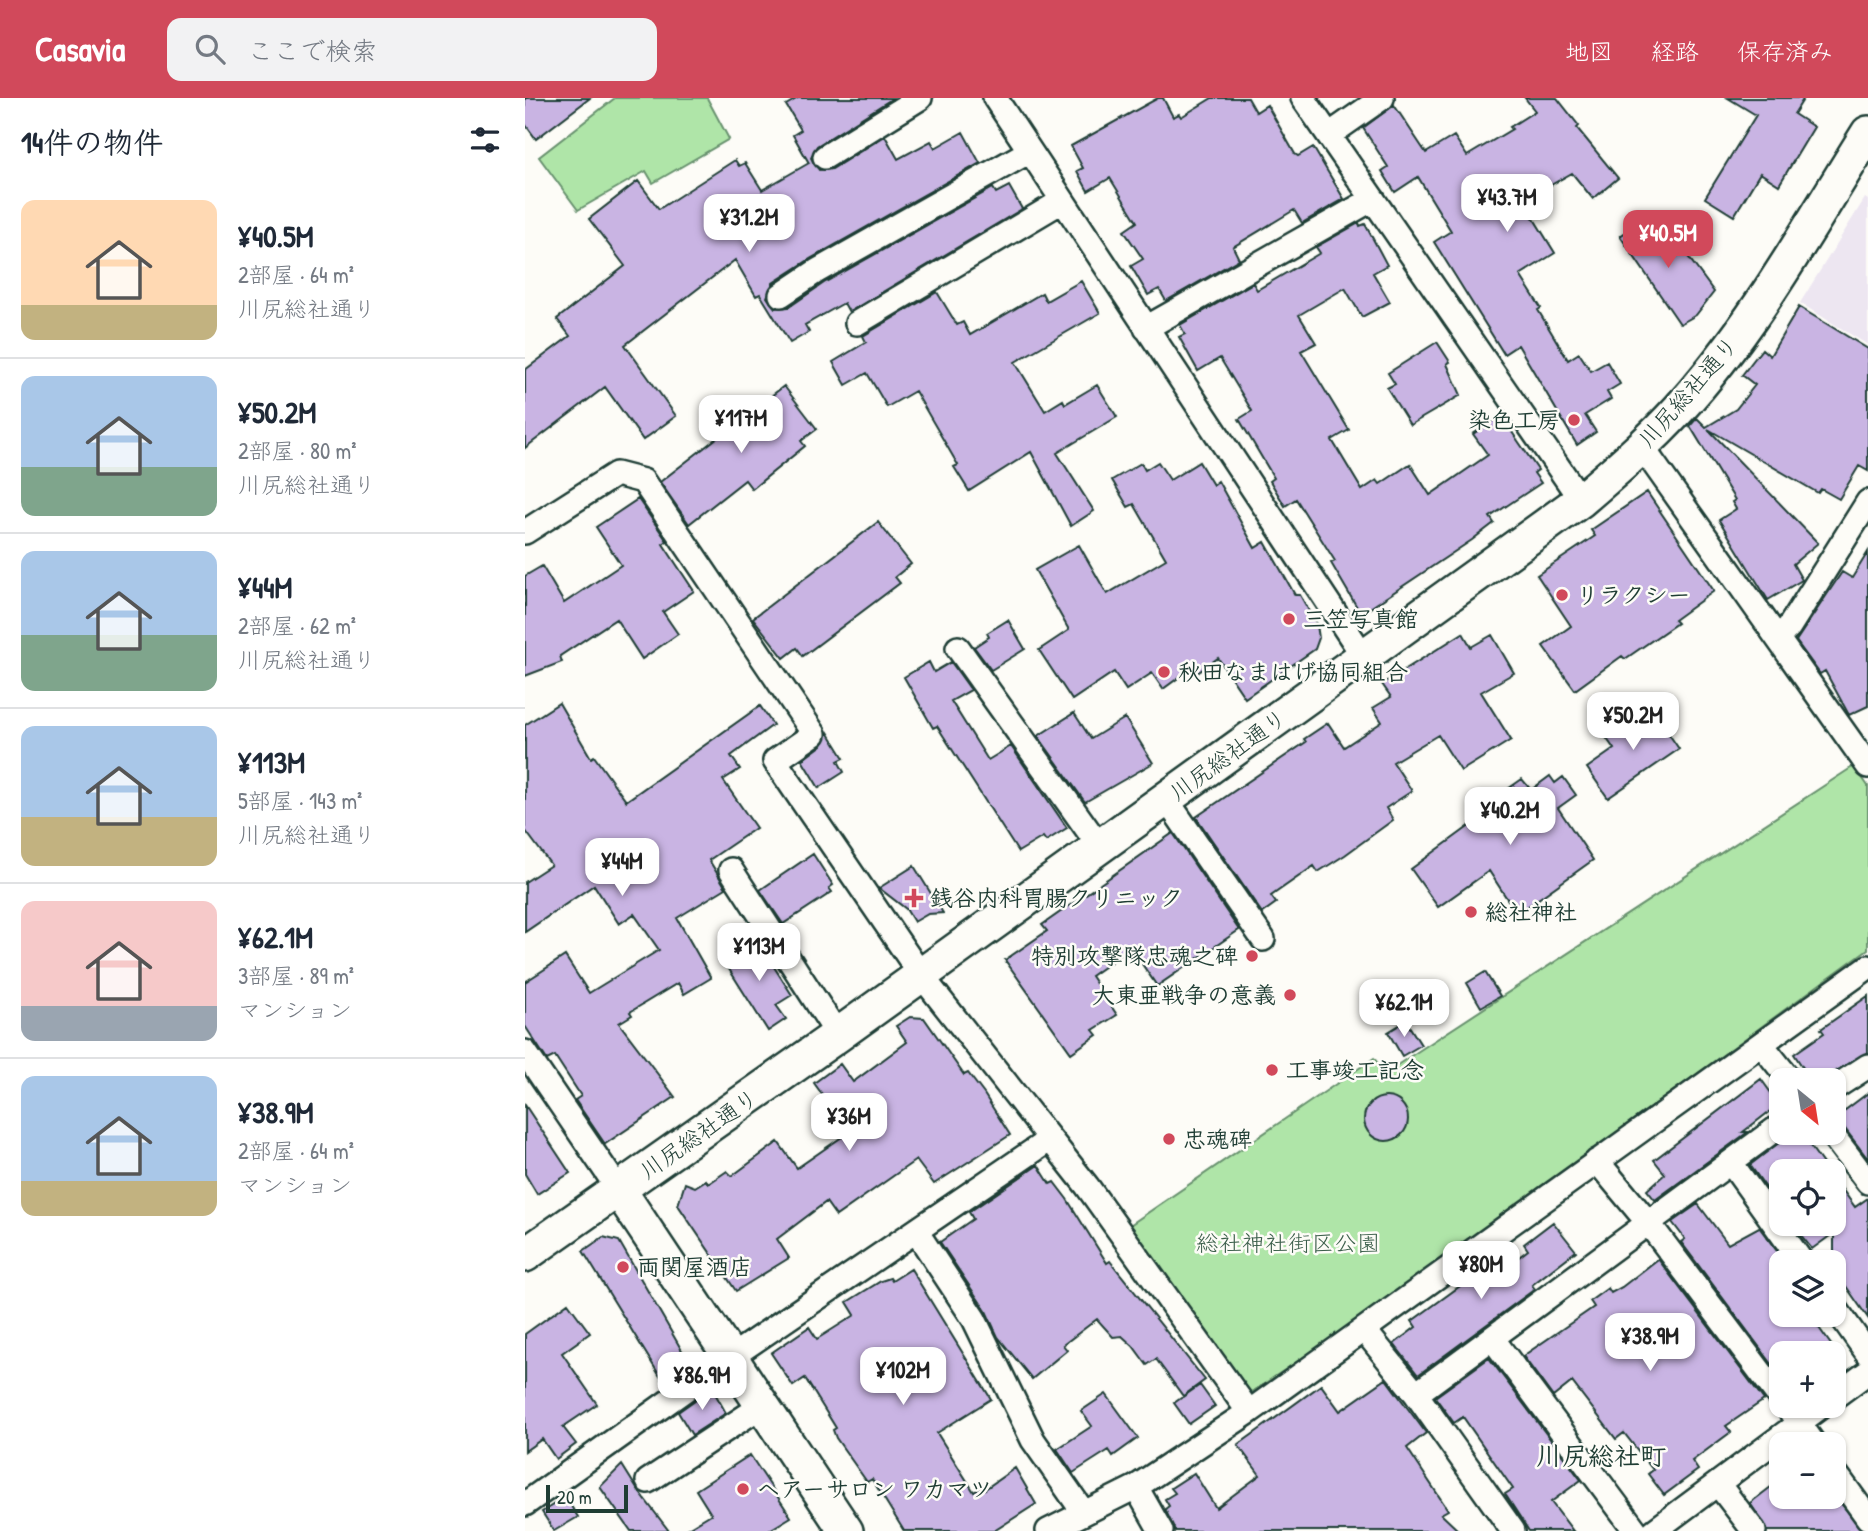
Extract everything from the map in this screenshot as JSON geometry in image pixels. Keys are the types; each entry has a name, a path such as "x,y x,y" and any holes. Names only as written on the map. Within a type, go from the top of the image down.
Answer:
{"street":[{"path":"825,157 920,98"},
{"path":"995,98 1364,657"},
{"path":"1303,98 1581,500"},
{"path":"1329,135 1383,98"},
{"name":"川尻総社通り","path":"525,1255 838,1035 1581,500 1642,447 1680,408 1758,308 1868,132"},
{"path":"781,295 817,271 1030,151"},
{"path":"1146,328 1373,199"},
{"path":"857,323 1062,201"},
{"path":"1642,447 1868,766"},
{"path":"525,532 616,474 643,481 814,734 775,761 921,975 1087,1186 1249,1412"},
{"path":"1778,637 1789,626 1868,502"},
{"path":"958,648 1100,847"},
{"path":"1166,799 1263,939"},
{"path":"731,870 838,1035"},
{"path":"1048,1531 1136,1487 1249,1412 1868,967"},
{"path":"1762,1045 1780,1068"},
{"path":"525,1052 846,1531"},
{"path":"1846,1080 1868,1066"},
{"path":"1416,1394 1650,1225 1769,1134"},
{"path":"525,1504 731,1357 1049,1140"},
{"path":"1841,1145 1868,1182"},
{"path":"1597,1161 1650,1225 1769,1383"},
{"path":"1731,1163 1793,1250"},
{"path":"916,1231 974,1319 1033,1440 1084,1513"},
{"path":"1846,1323 1868,1354"},
{"path":"1365,1331 1416,1394 1513,1531"},
{"path":"1492,1338 1636,1531"},
{"path":"1846,1388 1868,1372"},
{"path":"647,1481 763,1405"},
{"path":"1654,1531 1718,1483 1788,1418"},
{"path":"1718,1483 1754,1531"},
{"path":"1136,1487 1161,1531"},
{"path":"1846,1488 1868,1518"}],"shaded area":[{"path":"1865,198 1868,200 1868,345 1800,303"}],"green space":[{"path":"615,98 707,98 729,139 653,183 646,171 578,210 539,157"},
{"name":"総社神社街区公園","path":"1854,766 1868,786 1868,949 1361,1319 1249,1394 1127,1227 1374,1058 1385,1073"}],"building":[{"path":"525,98 590,98 536,139 525,124"},
{"path":"798,98 893,98 817,146 811,158 819,170 832,169 885,136 898,159 931,141 935,148 963,132 980,163 810,259 773,283 767,297 775,308 789,307 824,283 993,188 996,193 1009,186 1022,209 849,312 844,303 805,325 809,332 790,343 760,294 756,296 735,260 625,345 676,416 643,440 605,387 525,448 525,370 570,336 557,319 625,266 589,219 638,181 659,209 735,160 739,166 745,163 762,190 809,163 793,135 801,130 786,105"},
{"path":"1158,98 1163,98 1173,117 1179,114 1181,117 1212,98 1248,98 1256,112 1267,105 1295,154 1298,156 1313,147 1344,199 1302,223 1294,210 1233,247 1239,259 1166,301 1159,289 1148,295 1131,266 1143,259 1124,231 1137,222 1110,178 1088,191 1077,171 1083,168 1071,146"},
{"path":"1525,98 1557,98 1579,126 1577,128 1618,178 1593,199 1572,173 1523,201 1555,253 1520,275 1541,308 1538,310 1568,360 1579,353 1591,371 1607,362 1620,384 1607,392 1611,399 1585,415 1596,432 1577,445 1518,345 1504,354 1434,242 1451,231 1418,177 1395,192 1382,171 1388,167 1363,128 1394,105 1426,153 1454,136 1467,156 1512,129 1510,127 1535,111"},
{"path":"1728,98 1804,98 1794,114 1814,127 1779,185 1760,173 1734,216 1705,198 1756,115"},
{"path":"1651,215 1676,251 1681,247 1714,292 1696,315 1680,324 1620,236"},
{"path":"1359,223 1360,226 1365,224 1387,265 1373,273 1390,302 1362,317 1345,288 1299,315 1316,343 1301,351 1349,430 1332,440 1362,490 1377,480 1380,484 1410,464 1430,495 1488,455 1473,434 1501,416 1538,470 1534,473 1541,483 1490,517 1494,523 1472,540 1361,614 1331,563 1335,561 1296,499 1285,506 1270,481 1274,478 1239,419 1252,411 1220,358 1198,371 1179,337 1185,334 1180,325 1253,283 1257,290 1320,253 1316,247"},
{"path":"1081,281 1100,313 1015,362 1045,411 1063,400 1065,404 1097,385 1117,417 1057,453 1094,511 1071,526 1031,452 969,491 954,467 958,465 915,391 887,407 867,373 846,385 833,362 866,342 863,336 937,292 957,325 963,322 970,335 1042,293 1046,301"},
{"path":"1799,307 1868,349 1868,471 1859,466 1839,499 1821,489 1818,493 1708,429 1818,543 1793,564 1802,580 1768,600 1719,520 1736,509 1732,502 1735,500 1690,426 1697,418 1706,427 1736,409 1755,385 1742,375 1762,349 1770,356"},
{"path":"1437,342 1450,362 1447,364 1461,395 1410,425 1387,388 1395,384 1388,373"},
{"path":"784,386 817,429 801,441 805,446 752,489 745,480 689,524 660,482"},
{"path":"1158,462 1170,480 1199,462 1213,485 1218,481 1255,548 1265,542 1295,595 1300,595 1317,625 1319,638 1315,649 1245,698 1218,658 1196,674 1192,668 1163,689 1152,673 1126,690 1114,672 1072,700 1039,650 1069,630 1035,570 1079,545 1107,594 1166,559 1134,504 1128,507 1112,480 1141,463 1145,470"},
{"path":"1647,492 1714,591 1674,620 1677,623 1625,659 1622,656 1575,690 1543,646 1571,626 1537,575 1595,536 1591,530"},
{"path":"638,499 667,541 663,544 694,591 663,612 678,634 642,659 616,619 560,656 562,662 525,676 525,576 542,566 564,603 621,565 596,527"},
{"path":"878,522 911,564 895,577 900,583 803,656 797,648 784,658 753,618"},
{"path":"1868,552 1868,706 1849,715 1825,671 1820,674 1796,641 1842,572 1852,578"},
{"path":"1008,620 1025,649 991,670 974,647 989,637 987,633"},
{"path":"1463,633 1471,647 1492,635 1514,673 1481,692 1511,740 1461,771 1438,735 1393,762 1412,791 1386,808 1393,820 1318,872 1314,866 1271,896 1276,903 1262,913 1196,817 1306,742 1304,739 1328,723 1344,747 1382,722 1373,708 1391,697 1382,684"},
{"path":"929,662 934,672 951,662 971,690 951,701 988,760 1011,746 1067,828 1046,841 1043,837 1018,852 937,726 933,728 904,677"},
{"path":"559,703 591,758 594,756 626,801 760,706 773,725 731,756 740,769 723,780 756,828 709,860 726,888 677,918 711,978 684,994 678,983 630,1012 632,1015 619,1023 675,1097 605,1144 575,1100 581,1096 555,1056 547,1060 525,1026 525,982 565,956 589,993 659,950 634,914 619,924 594,885 525,932 525,882 551,865 525,830 525,725"},
{"path":"1649,705 1679,749 1608,798 1587,768 1614,749 1605,736"},
{"path":"1074,713 1091,739 1125,718 1153,763 1085,802 1038,736"},
{"path":"828,732 844,758 838,761 844,772 819,788 802,760 822,745"},
{"path":"1550,776 1555,783 1563,777 1576,795 1558,808 1593,860 1517,914 1489,871 1438,907 1411,869 1475,822 1471,815 1522,779 1531,790"},
{"path":"1173,833 1239,930 1157,986 1131,948 1091,976 1117,1015 1093,1030 1097,1035 1071,1053 1005,960 1047,931 1042,925"},
{"path":"813,854 833,885 829,888 832,892 783,924 760,890"},
{"path":"914,866 943,913 928,914 914,922 906,909 879,888"},
{"path":"758,942 792,995 776,1005 786,1019 768,1031 722,958 741,946 744,951"},
{"path":"1485,972 1500,996 1481,1007 1467,983"},
{"path":"1868,996 1868,1052 1842,1068 1803,1068 1794,1054 1824,1033 1821,1029"},
{"path":"910,1017 924,1018 964,1075 968,1073 984,1094 1010,1135 934,1184 916,1160 836,1216 826,1202 777,1239 789,1258 736,1291 678,1205 685,1183 695,1187 706,1180 708,1184 727,1171 732,1176 778,1142 797,1168 849,1132 814,1083 840,1064 853,1082 907,1042 896,1026"},
{"path":"1406,1021 1421,1045 1402,1056 1388,1032"},
{"path":"1761,1079 1769,1090 1769,1112 1743,1132 1748,1132 1655,1200 1647,1190 1665,1174 1654,1160"},
{"path":"1868,1093 1868,1159 1846,1130 1846,1110"},
{"path":"1386,1097 1402,1103 1408,1119 1402,1135 1386,1141 1370,1135 1364,1119 1370,1103"},
{"path":"525,1105 570,1173 537,1194 525,1174"},
{"path":"1776,1145 1809,1145 1819,1159 1769,1159 1769,1192 1750,1165"},
{"path":"1038,1165 1050,1184 1054,1182 1067,1199 1107,1263 1110,1261 1205,1380 1183,1396 1156,1359 1147,1365 1133,1346 1122,1336 1113,1337 1097,1319 1063,1345 1067,1350 1032,1379 998,1337 986,1311 940,1242 973,1219 969,1212"},
{"path":"1846,1195 1855,1207 1868,1198 1868,1318 1846,1286 1846,1250 1834,1250 1834,1236 1846,1236"},
{"path":"1698,1204 1728,1244 1759,1227 1776,1250 1769,1250 1769,1327 1818,1327 1828,1341 1769,1341 1769,1360 1681,1242 1685,1239 1672,1222"},
{"path":"1553,1222 1576,1251 1532,1285 1535,1289 1418,1375 1394,1344 1416,1327 1412,1321 1474,1276 1481,1286 1528,1250 1524,1244"},
{"path":"1802,1236 1830,1236 1812,1249"},
{"path":"603,1237 619,1241 692,1368 666,1386 583,1251"},
{"path":"1658,1259 1764,1400 1726,1426 1731,1432 1692,1461 1698,1470 1664,1495 1648,1474 1653,1470 1624,1433 1616,1439 1572,1382 1553,1397 1523,1356 1594,1307 1590,1301 1608,1288 1611,1293 1622,1287"},
{"path":"911,1269 991,1399 937,1433 974,1492 983,1486 985,1489 1015,1468 1036,1504 994,1531 904,1531 872,1479 867,1482 836,1438 833,1430 836,1428 805,1378 793,1386 771,1353 809,1327 817,1339 855,1315 847,1302 881,1281 890,1278 892,1281"},
{"path":"568,1303 590,1333 562,1353 597,1404 563,1427 576,1444 556,1459 542,1439 525,1451 525,1334"},
{"path":"1489,1358 1581,1480 1551,1502 1573,1531 1529,1531 1505,1494 1513,1489 1463,1417 1454,1423 1435,1397"},
{"path":"1386,1379 1426,1433 1407,1448 1448,1510 1441,1514 1459,1531 1175,1531 1165,1509 1169,1506 1165,1499 1175,1493 1171,1488 1194,1473 1216,1508 1260,1475 1238,1445 1321,1385 1340,1411"},
{"path":"1200,1385 1215,1406 1189,1424 1174,1403"},
{"path":"712,1388 726,1413 692,1435 678,1412"},
{"path":"1106,1394 1138,1438 1113,1456 1109,1450 1073,1473 1057,1449 1092,1426 1081,1411"},
{"path":"750,1455 791,1517 768,1531 683,1531 711,1514 696,1490"},
{"path":"622,1465 669,1531 631,1531 600,1487"},
{"path":"1769,1488 1769,1509 1845,1509 1863,1531 1768,1531 1750,1503"},
{"path":"565,1497 578,1517 554,1531 542,1512"}],"place":[{"name":"染色工房","path":"1574,420"},
{"name":"リラクシー","path":"1562,595"},
{"name":"三笠写真館","path":"1289,619"},
{"name":"秋田なまはげ協同組合","path":"1164,672"},
{"name":"銭谷内科胃腸クリニック","path":"914,898"},
{"name":"総社神社","path":"1471,912"},
{"name":"特別攻撃隊忠魂之碑","path":"1252,956"},
{"name":"大東亜戦争の意義","path":"1290,995"},
{"name":"工事竣工記念","path":"1272,1070"},
{"name":"忠魂碑","path":"1169,1139"},
{"name":"両関屋酒店","path":"623,1267"},
{"name":"ヘアーサロン ワカマツ","path":"743,1489"}],"district":[{"name":"川尻総社町","path":"1601,1456"}]}
